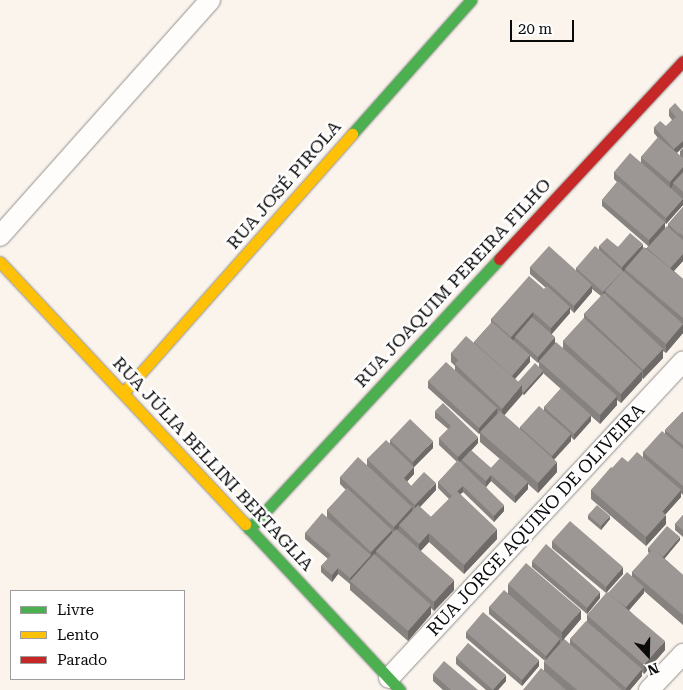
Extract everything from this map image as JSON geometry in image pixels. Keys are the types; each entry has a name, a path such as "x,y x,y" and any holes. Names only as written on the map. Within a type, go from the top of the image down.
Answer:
{"street":[{"path":"0,236 210,0"},
{"name":"RUA JOSÉ PIROLA","path":"123,393 470,0"},
{"name":"RUA JOAQUIM PEREIRA FILHO","path":"250,529 683,61"},
{"name":"RUA JÚLIA BELLINI BERTAGLIA","path":"0,262 394,684"},
{"name":"RUA JORGE AQUINO DE OLIVEIRA","path":"394,684 683,362"},
{"path":"649,690 683,654"}],"building":[{"path":"675,103 683,112 683,141 674,149 654,127 660,121 666,126 676,117 669,109"},
{"path":"658,137 683,158 683,167 670,182 641,157"},
{"path":"630,153 683,199 666,218 614,172"},
{"path":"683,172 683,192 673,183"},
{"path":"618,181 665,222 649,240 602,200"},
{"path":"683,207 683,228 679,234 668,224"},
{"path":"667,226 683,240 683,254 670,268 647,248"},
{"path":"683,228 683,236 679,232"},
{"path":"630,233 643,244 622,267 599,246 607,238 618,247"},
{"path":"549,246 592,285 574,306 530,267"},
{"path":"595,246 623,271 603,292 576,268"},
{"path":"644,247 683,279 683,318 625,269"},
{"path":"623,271 683,324 666,344 605,291"},
{"path":"529,276 544,289 547,286 570,307 551,328 533,312 511,337 491,319"},
{"path":"604,293 663,349 643,370 584,314"},
{"path":"532,317 555,337 538,357 515,337"},
{"path":"584,318 642,371 621,394 563,341"},
{"path":"492,322 530,355 512,376 474,342"},
{"path":"466,336 522,385 502,409 455,364 458,360 451,353"},
{"path":"556,342 617,396 600,415 539,361"},
{"path":"446,362 497,408 479,428 428,381"},
{"path":"535,363 543,371 524,392 522,391 522,385 518,382"},
{"path":"561,388 591,415 574,434 544,407"},
{"path":"443,403 478,437 458,457 439,438 451,426 435,411"},
{"path":"539,406 571,434 552,456 520,427"},
{"path":"500,411 557,462 538,483 480,432"},
{"path":"683,412 683,445 665,430"},
{"path":"410,419 433,441 413,462 390,440"},
{"path":"662,431 683,449 683,486 643,452"},
{"path":"386,440 414,467 404,478 411,486 424,472 436,483 415,505 367,459"},
{"path":"471,450 491,468 500,458 528,482 515,496 491,475 486,481 462,460"},
{"path":"637,452 681,490 662,512 612,468 622,457 628,462"},
{"path":"358,457 412,507 394,527 340,477"},
{"path":"458,460 504,505 494,516 463,486 452,496 438,482"},
{"path":"611,467 666,515 646,537 591,490"},
{"path":"347,488 392,530 371,552 327,510"},
{"path":"457,491 497,529 464,565 429,533 419,544 399,525 418,505 431,517"},
{"path":"597,505 610,516 601,526 588,515"},
{"path":"322,513 371,555 350,578 338,568 332,575 321,566 331,555 305,533"},
{"path":"683,515 683,530 675,524"},
{"path":"570,521 623,567 606,587 552,541"},
{"path":"667,526 680,537 663,557 653,549 651,551 648,548"},
{"path":"396,529 454,580 434,602 376,551"},
{"path":"546,544 600,592 587,608 532,561"},
{"path":"653,549 683,575 683,615 632,572"},
{"path":"374,554 431,605 408,631 350,581"},
{"path":"526,563 581,610 562,632 508,584"},
{"path":"627,572 644,587 626,607 608,593"},
{"path":"504,590 560,639 546,656 489,607"},
{"path":"607,592 665,641 644,665 587,615"},
{"path":"483,612 539,660 522,680 466,632"},
{"path":"586,621 642,669 626,688 570,639"},
{"path":"564,639 622,690 577,690 544,662"},
{"path":"468,643 506,675 493,690 456,657"},
{"path":"444,661 478,690 451,690 433,674"},
{"path":"541,668 566,690 523,690"}],"traffic: fast":[{"path":"352,134 471,0"},
{"path":"249,529 499,259"},
{"path":"245,524 400,690"}],"traffic: slow":[{"path":"123,393 352,134"},
{"path":"0,262 245,524"}],"traffic: jam":[{"path":"499,259 683,61"}]}
